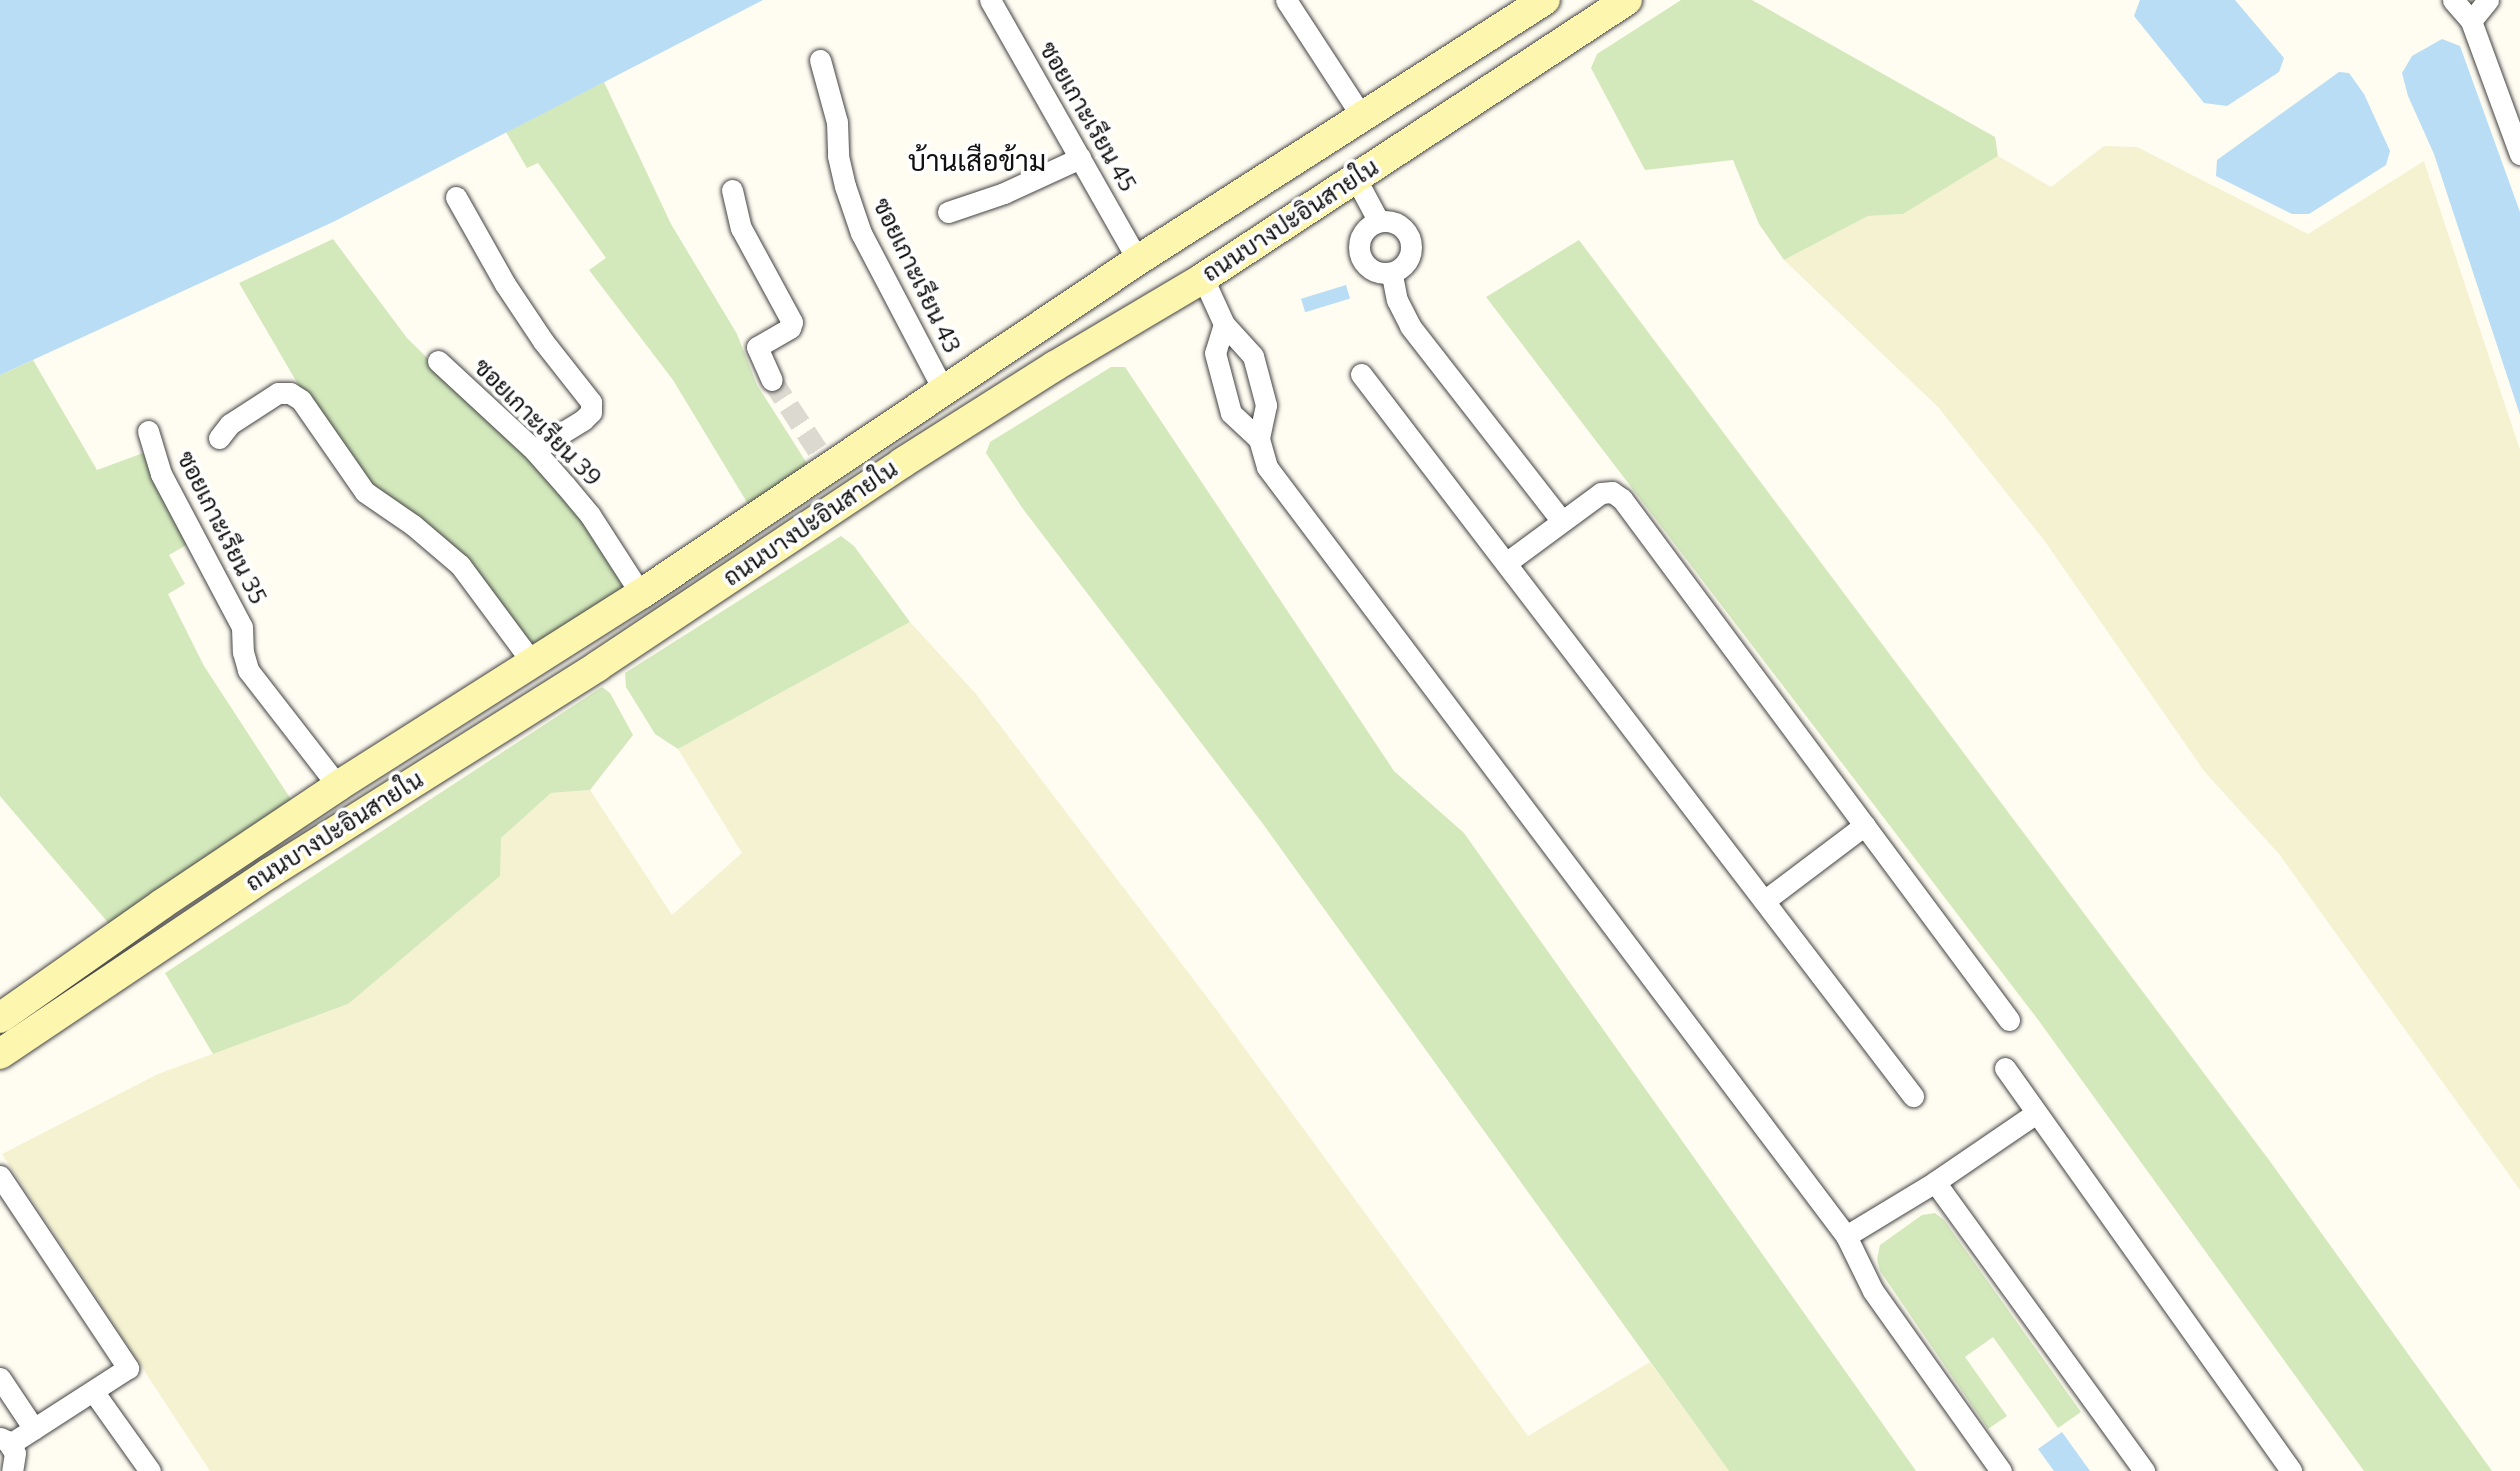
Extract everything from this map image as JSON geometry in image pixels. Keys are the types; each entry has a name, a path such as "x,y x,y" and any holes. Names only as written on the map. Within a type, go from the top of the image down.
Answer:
{"main road":[{"name":"ถนนบางปะอินสายใน","path":"0,1018 162,904 338,786 641,594 824,460 943,391 1138,260 1545,0"},
{"name":"ถนนบางปะอินสายใน","path":"0,1054 268,874 598,666 902,463 1055,366 1203,278 1627,0"},
{"path":"1454,58 1478,99"}],"street":[{"name":"ซอยเกาะเรียน 45","path":"990,0 1138,260"},
{"path":"1286,0 1363,118"},
{"path":"2453,0 2472,21 2520,154"},
{"path":"2472,21 2488,0"},
{"name":"ซอยเกาะเรียน 43","path":"820,60 837,122 838,156 845,187 861,233 943,391"},
{"path":"948,212 1004,193 1080,158"},
{"path":"1356,180 1378,220"},
{"path":"732,190 741,228 792,322 790,328 757,347 772,380"},
{"path":"456,197 505,284 543,341 591,401 591,412 583,420 534,450"},
{"path":"1378,220 1395,222 1408,235 1409,259 1405,267 1392,275 1379,274 1363,261 1360,244 1362,233 1378,220"},
{"path":"1392,275 1397,300 1410,326 1562,521"},
{"path":"1203,278 1224,324 1253,356 1266,405 1259,439 1267,467 1846,1236 1873,1291 2001,1471"},
{"path":"1224,324 1214,353 1230,413 1259,439"},
{"name":"ซอยเกาะเรียน 39","path":"438,361 534,450 590,515 641,594"},
{"path":"1361,374 1913,1096"},
{"path":"219,438 230,424 278,393 290,393 301,400 365,492 413,525 460,565 532,662"},
{"name":"ซอยเกาะเรียน 35","path":"148,432 161,474 242,627 243,652 248,670 338,786"},
{"path":"1506,563 1601,493 1612,492 1622,499 2009,1020"},
{"path":"1764,901 1865,825"},
{"path":"2005,1068 2291,1471"},
{"path":"1846,1236 1935,1182 2036,1113"},
{"path":"0,1176 128,1368 34,1429 5,1441 16,1461 12,1471"},
{"path":"1935,1182 2144,1471"},
{"path":"0,1378 34,1429"},
{"path":"93,1391 150,1471"}],"shaded area":[{"path":"2104,146 2137,147 2308,234 2424,161 2520,450 2520,1190 2279,854 2204,771 2044,540 1938,407 1784,260 1868,216 1903,214 1998,156 2051,187"},
{"path":"910,622 976,694 1216,1009 1528,1436 1650,1362 1729,1471 210,1471 2,1154 158,1074 348,1004 500,839 551,793 590,790 672,915 742,853 678,749"}],"green space":[{"path":"1681,0 1752,0 1995,137 1998,156 1903,214 1868,216 1784,260 1759,224 1733,160 1645,170 1591,68 1597,54"},
{"path":"604,82 671,224 737,334 757,385 808,465 748,504 673,380 589,270 606,258 538,163 527,168 506,132"},
{"path":"333,239 407,338 580,509 626,591 537,648 530,645 373,489 303,393 239,283"},
{"path":"1579,240 2269,1160 2492,1471 2364,1471 2039,1021 1486,297"},
{"path":"33,360 97,470 143,453 188,544 169,555 185,584 168,594 204,666 294,804 111,926 0,796 0,375"},
{"path":"1111,367 1125,367 1394,771 1464,833 1916,1471 1729,1471 1263,824 1023,509 986,453 990,442"},
{"path":"841,536 854,546 910,622 678,749 655,734 626,687 625,673"},
{"path":"602,687 610,693 633,735 590,790 551,793 501,838 500,876 348,1004 213,1054 165,973"},
{"path":"1935,1213 1944,1220 2081,1412 2058,1428 1993,1337 1965,1357 2007,1416 1988,1429 1880,1271 1877,1259 1880,1245 1922,1215"}],"water":[{"path":"0,0 763,0 333,222 0,375"},
{"path":"2140,0 2235,0 2284,58 2279,72 2227,106 2204,103 2134,16"},
{"path":"2442,39 2460,46 2520,212 2520,415 2434,154 2408,96 2402,73 2412,56"},
{"path":"2339,72 2349,73 2364,94 2390,151 2386,165 2309,214 2292,214 2216,176 2217,160"},
{"path":"1346,285 1350,298 1305,312 1301,299"},
{"path":"2062,1432 2090,1471 2054,1471 2038,1449"}],"tunnel":[{"path":"772,380 819,452"}],"district":[{"name":"บ้านเสือข้าม","path":"977,162"}]}
